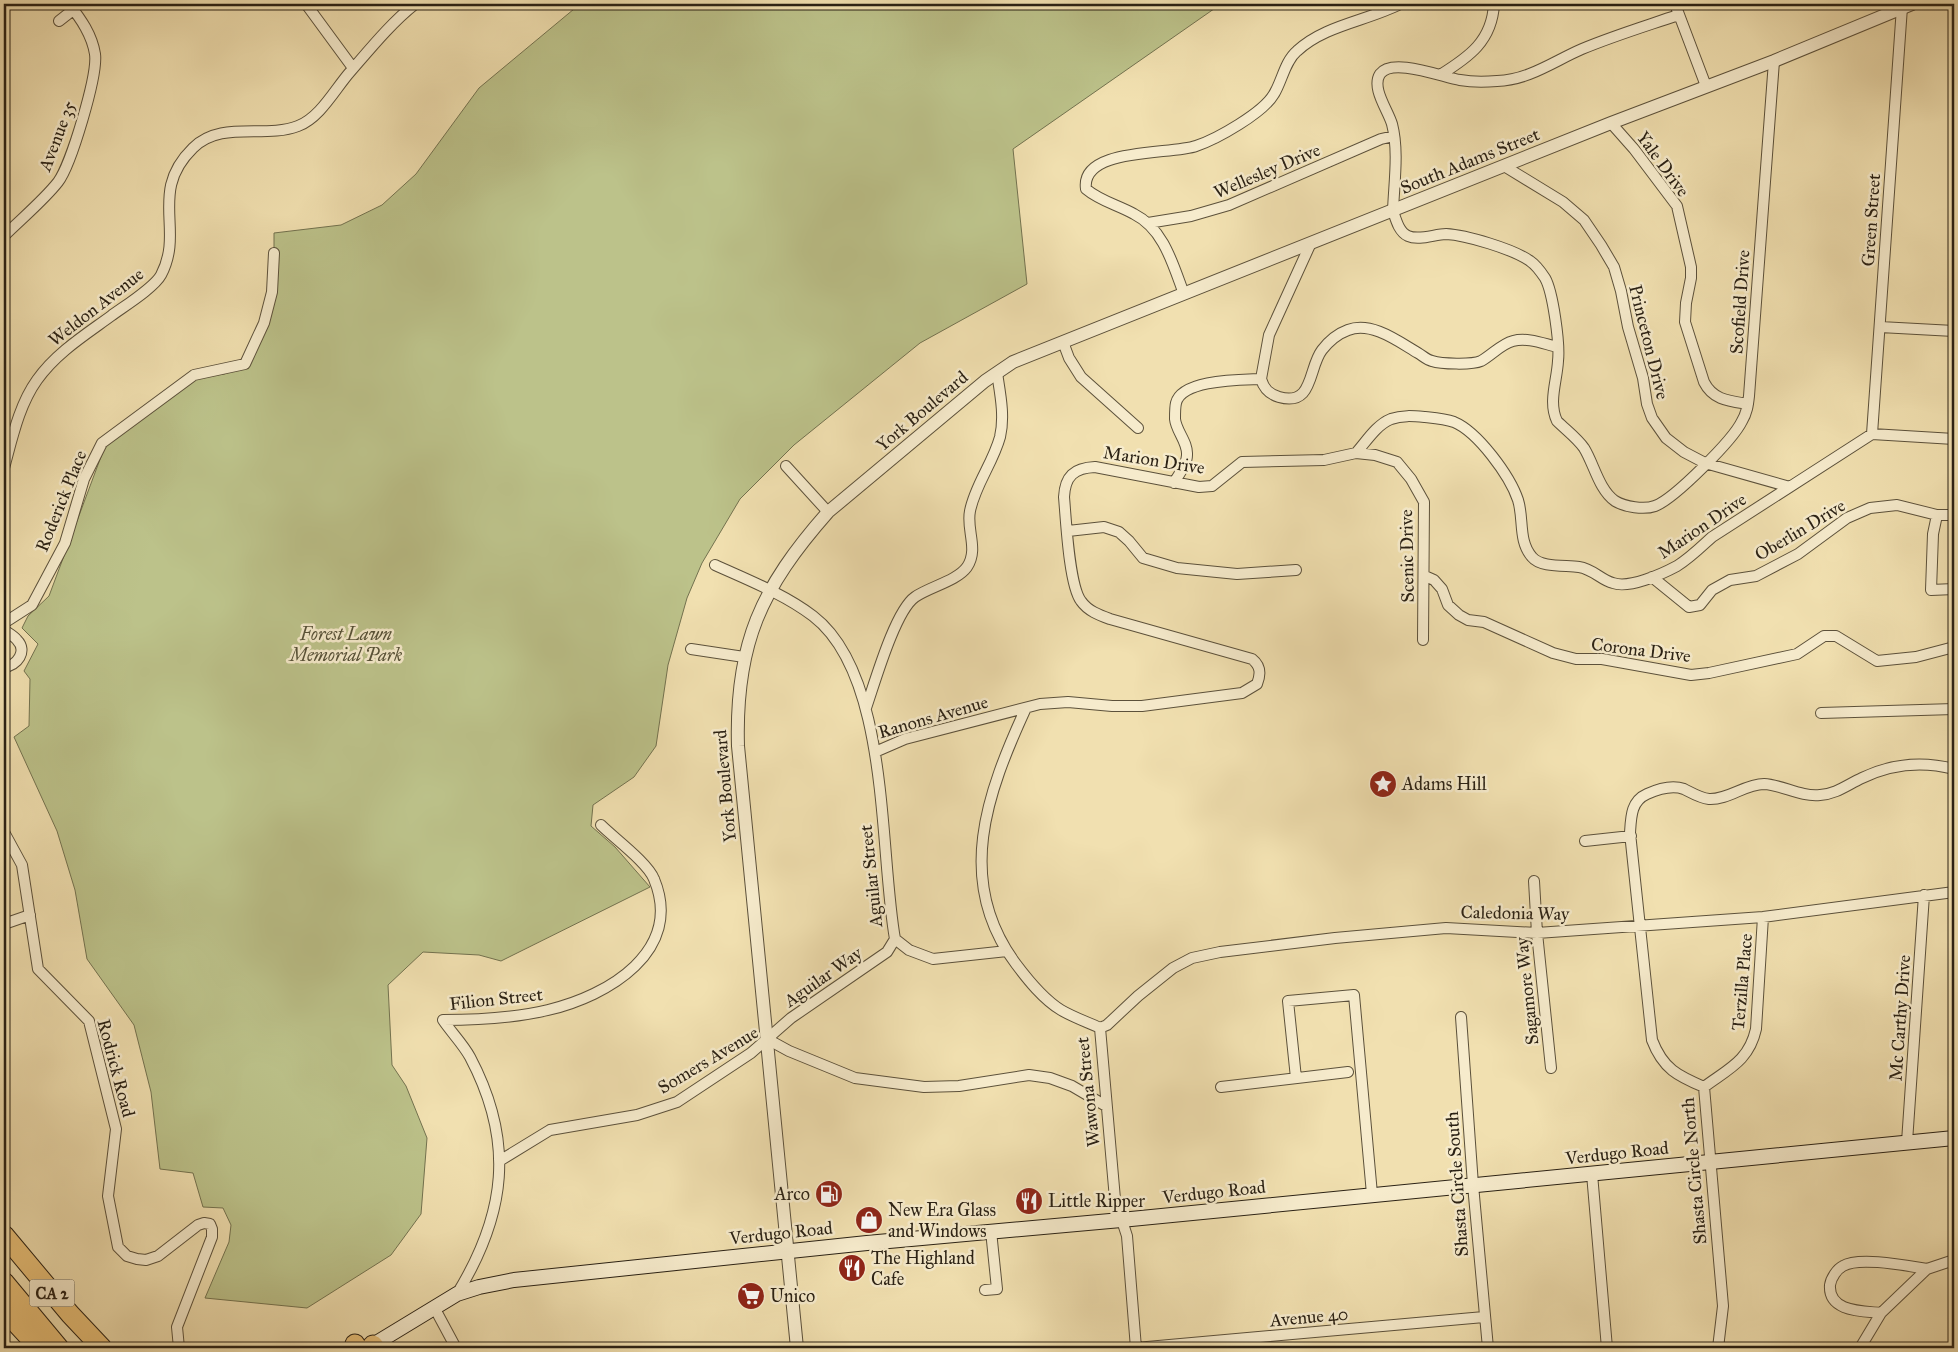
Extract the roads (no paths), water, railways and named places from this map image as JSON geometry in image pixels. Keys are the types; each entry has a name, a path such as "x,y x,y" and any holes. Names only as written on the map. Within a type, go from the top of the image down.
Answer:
{"highway":[{"name":"CA 2","path":"4,1235 70,1314 102,1348"},
{"name":"CA 2","path":"4,1282 59,1348"},
{"path":"4,1310 39,1348"}],"main road":[{"name":"Verdugo Road","path":"363,1347 457,1294 479,1287 514,1280 788,1251 1954,1138"}],"street":[{"path":"306,4 353,68"},
{"name":"Weldon Avenue","path":"4,468 21,411 36,380 60,354 160,278 168,260 170,243 168,214 170,182 179,163 194,146 213,136 238,131 278,131 299,126 315,115 353,68 415,4"},
{"path":"1184,294 1165,248 1156,232 1148,223 1136,214 1095,196 1086,189 1087,178 1095,167 1118,157 1196,147 1223,133 1255,114 1266,105 1295,52 1308,42 1320,34 1372,17 1400,4"},
{"path":"1440,75 1456,65 1480,44 1492,22 1494,4"},
{"path":"1675,4 1706,86"},
{"name":"South Adams Street","path":"1040,350 1310,245 1611,123 1774,61 1907,6"},
{"name":"Green Street","path":"1872,434 1907,6"},
{"path":"59,22 71,7"},
{"name":"Avenue 35","path":"4,236 57,183 65,170 90,95 95,56 90,36 71,7"},
{"path":"1310,245 1269,335 1261,379 1263,386 1272,394 1288,399 1299,395 1306,389 1312,377 1320,352 1334,336 1350,329 1367,328 1386,335 1432,361 1480,362 1504,345 1523,340 1558,347 1550,291 1546,279 1530,261 1515,253 1459,236 1444,234 1410,237 1402,232 1396,221 1394,211 1394,136 1386,108 1377,88 1377,81 1380,73 1386,69 1399,66 1460,80 1510,81 1541,69 1581,49 1678,15"},
{"name":"Scofield Drive","path":"1558,347 1553,405 1557,421 1582,446 1600,480 1614,500 1636,508 1655,506 1678,491 1733,435 1742,423 1748,404 1774,61"},
{"name":"Yale Drive","path":"1611,123 1634,149 1676,206 1692,267 1685,322 1704,382 1715,396 1748,404"},
{"name":"Wellesley Drive","path":"1148,223 1191,216 1229,206 1381,139 1394,136"},
{"name":"Princeton Drive","path":"1504,166 1563,202 1584,220 1614,267 1628,327 1643,378 1647,404 1652,418 1666,438 1684,452 1705,463 1790,486"},
{"name":"Roderick Place","path":"4,623 32,605 65,543 84,479 102,443 194,375 245,364 266,316 272,292 274,253"},
{"path":"1880,327 1954,331"},
{"path":"1063,342 1069,358 1081,377 1138,428"},
{"name":"York Boulevard","path":"797,1348 738,746 737,717 744,657 769,591 792,554 828,512 997,373 1013,362 1040,350"},
{"path":"866,708 896,623 904,608 914,598 957,575 966,568 972,557 973,545 969,514 972,501 1000,436 1002,403 997,373"},
{"path":"1174,483 1188,455 1184,440 1175,421 1176,402 1181,394 1188,389 1202,385 1225,381 1261,379"},
{"name":"Marion Drive","path":"1257,684 1260,669 1258,663 1252,658 1095,614 1080,600 1073,579 1068,531 1065,485 1071,474 1083,467 1095,467 1174,483 1199,487 1212,486 1242,462 1324,460 1356,453 1380,426 1401,416 1455,422 1475,435 1510,482 1518,501 1524,546 1534,560 1552,566 1580,567 1595,572 1612,583 1626,585 1677,566 1712,537 1872,434"},
{"path":"1872,434 1954,439"},
{"name":"Scenic Drive","path":"1356,453 1375,455 1397,462 1412,479 1424,502 1423,640"},
{"path":"786,466 828,512"},
{"name":"Oberlin Drive","path":"1652,576 1688,606 1700,605 1712,590 1730,580 1756,576 1798,554 1848,518 1870,508 1898,505 1937,515 1954,514"},
{"path":"1937,515 1933,534 1931,590 1954,589"},
{"path":"1068,531 1104,527 1118,532 1130,541 1143,558 1177,568 1237,574 1296,570"},
{"name":"Ranons Avenue","path":"715,565 769,591 813,616 836,638 849,663 866,708 875,752 905,739 1040,704 1068,702 1112,706 1142,706 1242,692 1257,684"},
{"name":"Corona Drive","path":"1424,576 1434,580 1442,589 1448,605 1459,615 1468,620 1484,622 1553,653 1576,659 1602,659 1691,675 1709,673 1797,654 1824,636 1836,636 1877,661 1916,657 1954,647"},
{"path":"4,630 19,641 21,648 21,655 17,662 4,667"},
{"path":"691,649 744,657"},
{"name":"Wawona Street","path":"1026,708 1008,747 984,826 981,852 982,890 996,932 1007,951 1025,975 1045,998 1060,1009 1100,1028 1115,1199 1127,1236 1136,1348"},
{"path":"1821,713 1954,709"},
{"name":"Aguilar Street","path":"875,752 895,939 909,950 933,960 1007,951"},
{"name":"Shasta Circle North","path":"1718,1348 1723,1306 1704,1087 1686,1080 1670,1069 1658,1056 1652,1040 1631,836 1631,814 1636,803 1646,794 1664,788 1681,788 1710,799 1724,796 1747,786 1765,784 1785,788 1800,794 1819,795 1837,792 1862,778 1887,768 1910,764 1941,766 1954,769"},
{"name":"Filion Street","path":"457,1294 472,1270 490,1226 497,1202 501,1160 484,1085 469,1055 442,1020 484,1020 548,1010 584,999 635,968 648,952 656,936 661,918 661,904 654,878 601,825"},
{"name":"Rodrick Road","path":"4,832 22,865 38,969 90,1021 116,1129 108,1196 118,1247 127,1256 137,1260 146,1260 158,1256 204,1222 210,1224 212,1229 212,1238 177,1327 179,1348"},
{"path":"1585,842 1631,836"},
{"name":"Sagamore Way","path":"1534,881 1537,933 1551,1068"},
{"name":"Caledonia Way","path":"1100,1028 1107,1026 1138,996 1173,968 1192,958 1220,952 1326,939 1446,928 1537,933 1763,917 1954,892"},
{"name":"Mc Carthy Drive","path":"1907,1142 1924,895"},
{"path":"4,924 30,915"},
{"name":"Terzilla Place","path":"1704,1087 1740,1062 1753,1041 1756,1029 1763,917"},
{"name":"Aguilar Way","path":"767,1039 791,1018 886,952 895,939"},
{"path":"1296,1078 1288,1001 1354,995 1372,1194"},
{"name":"Shasta Circle South","path":"1461,1017 1473,1185 1488,1348"},
{"name":"Somers Avenue","path":"501,1160 550,1130 637,1115 677,1102 751,1054 767,1039 789,1051 855,1078 924,1087 959,1086 1029,1075 1050,1078 1072,1086 1106,1106"},
{"path":"1220,1087 1348,1072"},
{"path":"1592,1174 1607,1348"},
{"path":"985,1290 997,1289 991,1231"},
{"path":"1860,1348 1880,1313 1927,1269 1954,1260"},
{"path":"1880,1313 1847,1308 1837,1304 1831,1294 1830,1283 1835,1273 1843,1265 1888,1263 1927,1269"},
{"path":"434,1307 456,1348"},
{"name":"Avenue 40","path":"1136,1348 1484,1317"}],"place":[{"name":"Adams Hill","path":"1383,784"},
{"name":"Arco","path":"829,1194"},
{"name":"Little Ripper","path":"1029,1201"},
{"name":"New Era Glass and Windows","path":"869,1220"},
{"name":"The Highland Cafe","path":"852,1268"},
{"name":"Unico","path":"751,1296"}],"park label":[{"name":"Forest Lawn Memorial Park","path":"346,644"}]}
